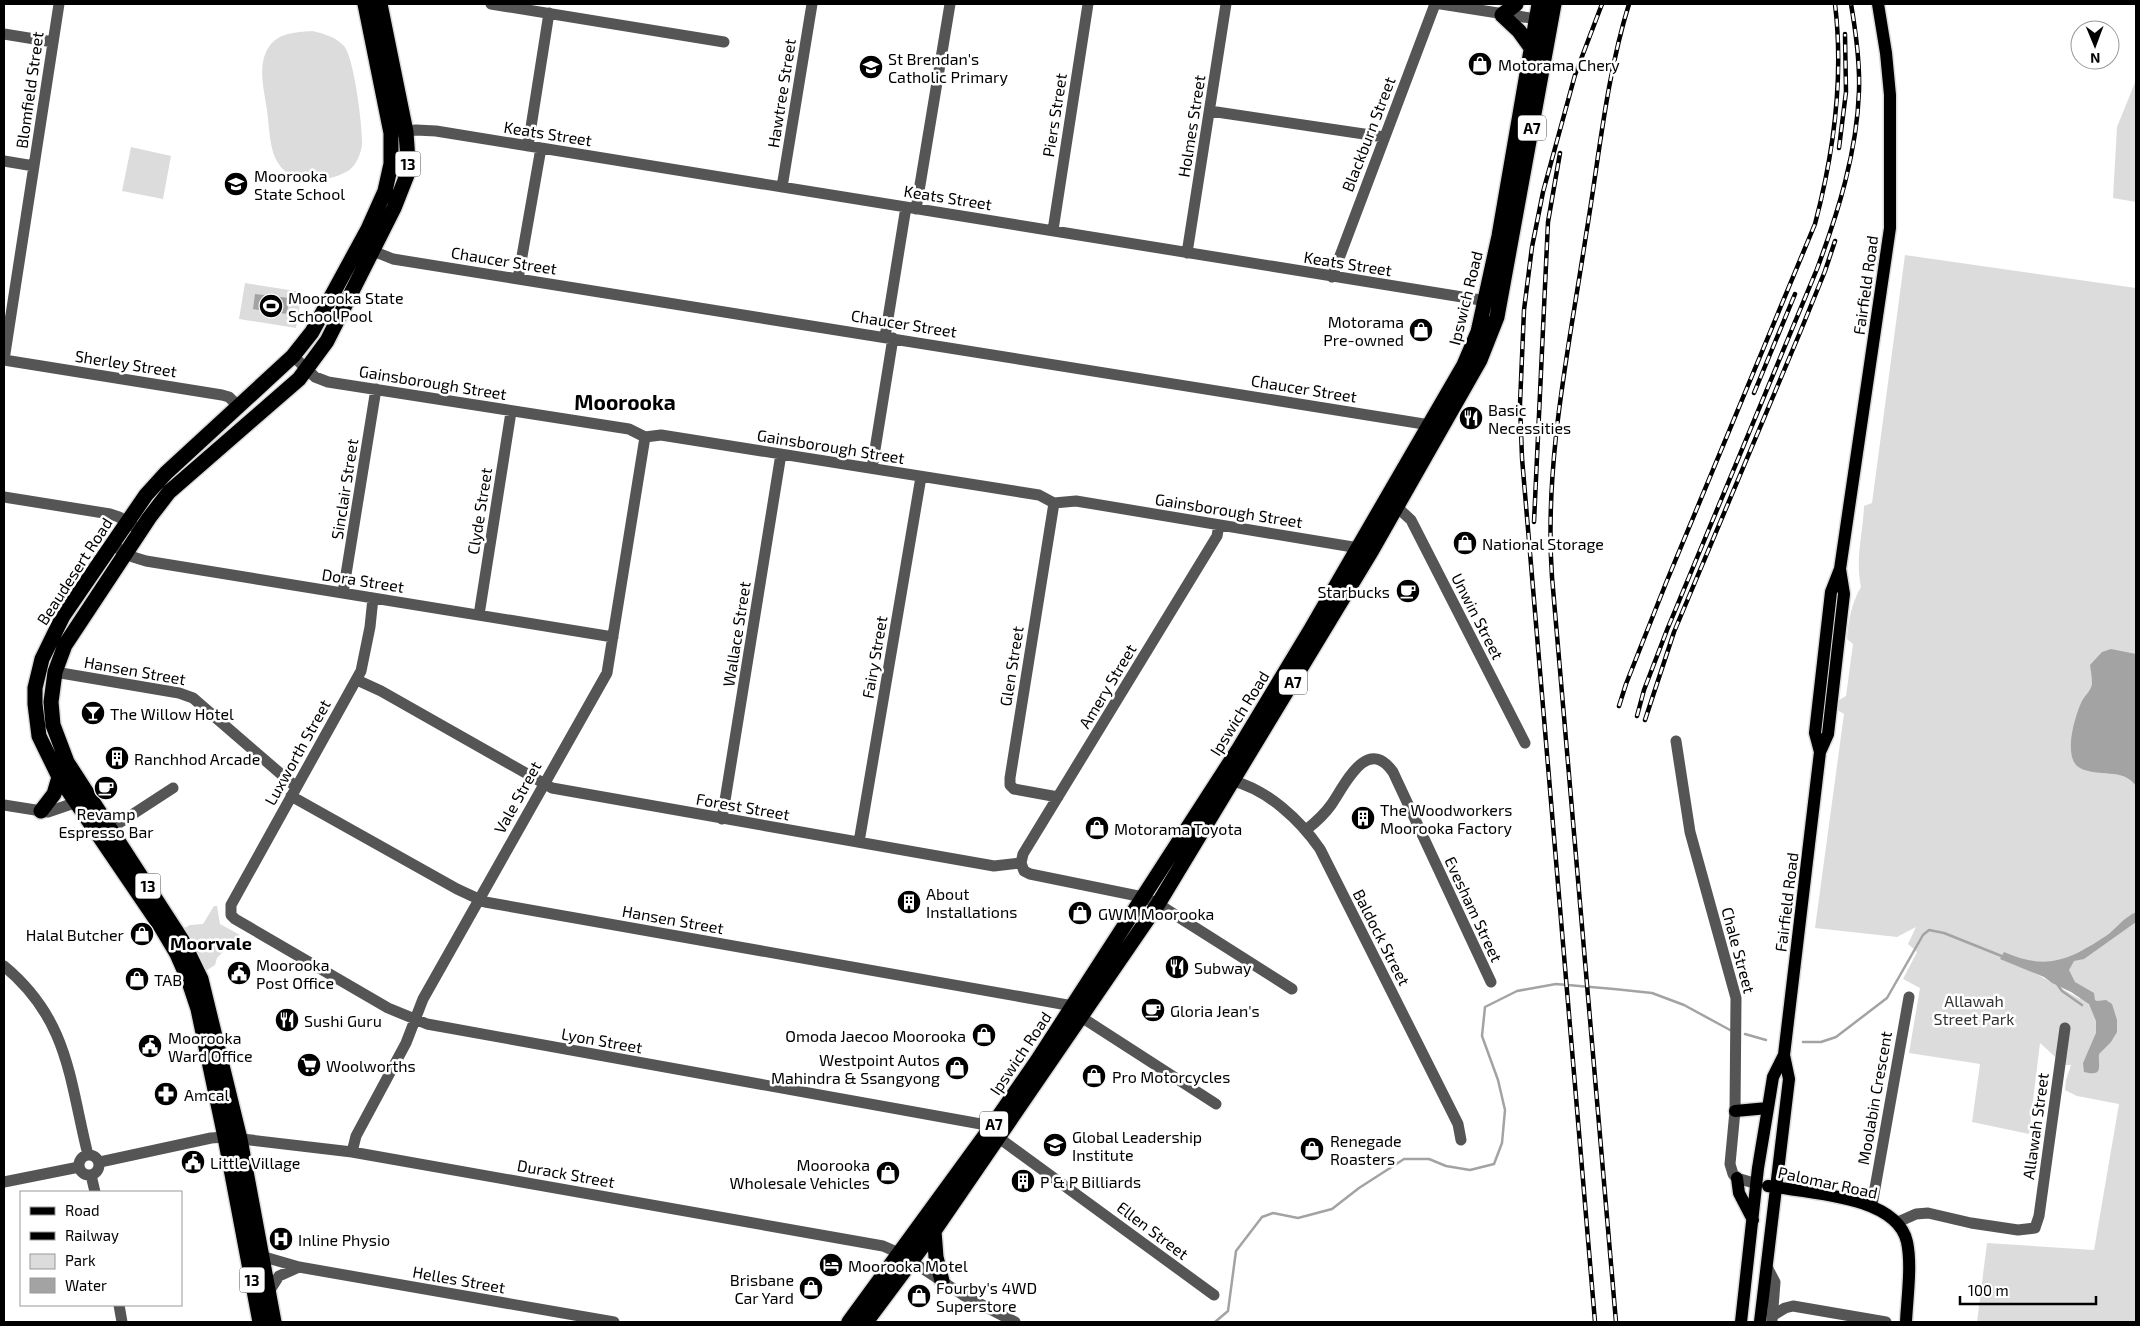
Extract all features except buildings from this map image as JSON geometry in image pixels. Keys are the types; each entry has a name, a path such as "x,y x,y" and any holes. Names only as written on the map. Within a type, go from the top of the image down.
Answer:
{"highway":[{"name":"Beaudesert Road","path":"260,1322 232,1138 206,997 194,962 182,940 110,829 59,777 39,736 35,704 38,674 49,644 63,616 112,545 307,370 327,341 373,251 404,183 408,161 398,132 365,4"},
{"name":"Beaudesert Road","path":"274,1322 261,1256 232,1138 198,1009 188,979 177,954 82,800 56,737 51,713 52,688 58,662 74,631 125,553 146,494 166,473 293,356 312,332 326,308 380,204 390,171 398,132 380,4"},
{"path":"1516,4 1502,15 1519,31 1532,49"},
{"name":"Ipswich Road","path":"1077,1012 1144,897 1238,750 1311,629 1365,549 1398,506 1480,360 1491,336 1492,302 1532,49 1542,14 1554,4"},
{"name":"Ipswich Road","path":"866,1322 934,1231 996,1132 1077,1012 1158,904 1233,781 1365,549 1470,352 1492,302 1542,14"},
{"path":"41,811 54,794 59,777"},
{"name":"Ipswich Road","path":"849,1322 900,1253 996,1132"},
{"path":"934,1231 936,1257 942,1281"}],"main road":[{"name":"Fairfield Road","path":"1760,1322 1789,1079 1784,1055 1820,752 1828,734 1842,620 1844,594 1840,569 1890,228 1890,95 1886,53 1878,4"},
{"name":"Fairfield Road","path":"1741,1322 1757,1184 1773,1076 1784,1055"},
{"path":"1735,1111 1768,1108"},
{"path":"1737,1178 1738,1193 1753,1220"},
{"name":"Palomar Road","path":"1757,1184 1847,1199 1886,1212 1898,1222"},
{"path":"1898,1222 1905,1235 1908,1252 1906,1322"}],"street":[{"name":"Blomfield Street","path":"4,360 59,4"},
{"path":"491,4 724,42"},
{"name":"Hawtree Street","path":"782,187 812,4"},
{"path":"872,468 889,337 911,208 950,4"},
{"name":"Piers Street","path":"1052,230 1088,4"},
{"name":"Holmes Street","path":"1186,253 1226,4"},
{"name":"Blackburn Street","path":"1332,277 1435,4"},
{"path":"1441,4 1502,15 1542,14"},
{"path":"528,146 549,13"},
{"path":"4,34 53,42"},
{"path":"1210,111 1384,138"},
{"name":"Keats Street","path":"398,132 430,131 541,148 1492,302"},
{"path":"518,279 541,148"},
{"path":"4,161 34,166"},
{"name":"Chaucer Street","path":"373,251 393,259 1430,425"},
{"name":"Gainsborough Street","path":"293,356 315,377 328,382 629,429 645,437 661,435 1040,495 1054,503 1076,501 1365,549"},
{"name":"Sherley Street","path":"4,360 222,395 228,397 239,407"},
{"name":"Sinclair Street","path":"343,593 376,389"},
{"name":"Clyde Street","path":"479,615 511,412"},
{"name":"Vale Street","path":"352,1152 356,1136 363,1121 409,1037 423,998 609,667 645,437"},
{"name":"Wallace Street","path":"722,819 781,454"},
{"name":"Fairy Street","path":"859,842 921,477"},
{"path":"4,497 91,510 119,517 134,526"},
{"name":"Glen Street","path":"1054,503 1010,784 1014,789 1058,797"},
{"name":"Unwin Street","path":"1398,506 1411,520 1525,743"},
{"name":"Amery Street","path":"1020,863 1022,854 1217,536 1219,525"},
{"name":"Dora Street","path":"112,545 125,553 146,561 613,637"},
{"name":"Luxworth Street","path":"231,915 231,905 357,680 364,658 373,598"},
{"name":"Hansen Street","path":"55,672 179,693 193,698 294,792 478,900 1077,1012"},
{"name":"Forest Street","path":"357,680 381,691 508,762 543,784 562,790 994,866 1020,863"},
{"name":"Chale Street","path":"1676,741 1690,832 1736,998 1735,1111 1730,1164 1733,1174 1737,1178"},
{"name":"Evesham Street","path":"1306,830 1330,807 1359,764 1368,759 1378,758 1386,762 1393,772 1491,982"},
{"name":"Baldock Street","path":"1233,781 1251,787 1282,808 1306,830 1320,849 1458,1124 1461,1140"},
{"path":"110,829 172,788"},
{"path":"4,805 41,811 54,811 82,800"},
{"path":"1020,863 1024,871 1030,874 1144,897 1292,989"},
{"name":"Lyon Street","path":"231,915 239,923 388,1008 414,1020 439,1028 996,1132"},
{"path":"4,966 30,991 57,1032 69,1066 88,1155"},
{"name":"Moolabin Crescent","path":"1872,1206 1909,997"},
{"path":"1077,1012 1216,1104"},
{"name":"Allawah Street","path":"1898,1222 1916,1214 1928,1213 2018,1230 2035,1228 2039,1216 2065,1028"},
{"name":"Ellen Street","path":"996,1132 1214,1295"},
{"name":"Durack Street","path":"100,1162 211,1138 232,1138 352,1152 883,1246 900,1253 963,1295 1016,1322"},
{"path":"88,1155 96,1157 100,1162 99,1169 91,1175 82,1172 79,1167 80,1160 88,1155"},
{"path":"4,1182 79,1167"},
{"path":"91,1175 95,1191"},
{"path":"1737,1178 1757,1184"},
{"name":"Helles Street","path":"261,1256 299,1267 614,1322"},
{"path":"268,1293 279,1276 299,1267"},
{"name":"Fairfield Road","path":"1767,1268 1774,1282 1772,1319"},
{"path":"119,1306 122,1322"},
{"path":"1772,1319 1785,1308 1793,1306 1886,1322"}],"green space":[{"path":"313,31 337,40 348,53 357,94 362,145 355,163 348,171 327,179 306,180 287,173 272,150 262,67 266,51 275,40 291,33"},
{"path":"2136,80 2136,202 2113,198 2117,127"},
{"path":"131,147 171,156 163,199 122,191"},
{"name":"Allawah Street Park","path":"1905,255 2136,288 2136,1322 1977,1322 1987,1243 2094,1250 2119,1104 2077,1096 2065,1090 2071,1065 2064,1065 2040,1043 2029,1134 1972,1122 1980,1064 1909,1053 1920,988 1903,979 1917,952 1908,944 1916,927 1897,937 1815,928 1844,714 1837,710 1839,700 1846,696 1853,644 1847,639 1848,625 1853,605 1861,587 1859,556 1864,506 1872,503","holes":["2024,961 2081,990 2080,999 2030,970"]},
{"name":"Moorooka State School Pool","path":"245,283 302,292 296,328 239,319"},
{"path":"214,906 217,906 220,924 240,935 217,958 215,965 204,972 181,930 190,925 203,924"}],"water":[{"path":"255,294 289,298 287,314 253,309"},
{"path":"2111,649 2136,654 2136,786 2131,780 2118,775 2087,771 2080,768 2072,756 2072,736 2076,716 2092,684 2090,665 2102,652"},
{"path":"2136,912 2136,922 2084,959 2074,961 2069,970 2075,982 2094,993 2095,1000 2106,1000 2112,1004 2117,1020 2117,1032 2111,1042 2099,1054 2099,1070 2095,1073 2084,1072 2083,1063 2096,1033 2096,1021 2089,1004 2044,977 2000,959 2004,952 2019,958 2045,962 2069,957 2106,936 2127,917"}],"waterway":[{"path":"1803,1042 1821,1042 1836,1037 1887,998 1923,935 1929,930 1944,933 2004,957"},
{"path":"1215,1322 1228,1311 1236,1251 1262,1217 1273,1213 1298,1218 1332,1209 1359,1188 1404,1159 1429,1159 1446,1166 1470,1170 1494,1164 1502,1143 1505,1110 1498,1080 1482,1036 1485,1007 1517,991 1556,984 1614,989 1652,993 1684,1005 1730,1030"},
{"path":"2057,984 2062,991 2082,1005"},
{"path":"1745,1034 1766,1040"}],"railway":[{"path":"1595,1322 1522,458 1520,404 1524,310 1532,247 1543,192 1575,75 1602,4"},
{"path":"1616,1322 1552,577 1550,534 1555,448 1566,363 1614,60 1629,4"},
{"path":"1619,706 1666,583 1815,224 1822,197 1836,115 1838,32 1835,4"},
{"path":"1637,716 1644,690 1667,630 1817,269 1839,204 1855,137 1859,91 1859,69 1851,4"},
{"path":"1839,148 1846,92 1845,34"},
{"path":"1534,522 1548,222 1560,153"},
{"path":"1645,720 1674,632 1801,330 1835,241"},
{"path":"1754,393 1795,294"}],"place":[{"name":"Motorama Chery","path":"1480,64"},
{"name":"St Brendan's Catholic Primary","path":"871,67"},
{"name":"Moorooka State School","path":"236,184"},
{"name":"Moorooka State School Pool","path":"271,306"},
{"name":"Motorama Pre-owned","path":"1421,330"},
{"name":"Basic Necessities","path":"1471,418"},
{"name":"National Storage","path":"1465,543"},
{"name":"Starbucks","path":"1408,591"},
{"name":"The Willow Hotel","path":"93,713"},
{"name":"Ranchhod Arcade","path":"117,758"},
{"name":"Revamp Espresso Bar","path":"106,788"},
{"name":"The Woodworkers Moorooka Factory","path":"1363,818"},
{"name":"Motorama Toyota","path":"1097,828"},
{"name":"About Installations","path":"909,902"},
{"name":"GWM Moorooka","path":"1080,913"},
{"name":"Halal Butcher","path":"142,934"},
{"name":"Subway","path":"1177,967"},
{"name":"Moorooka Post Office","path":"239,973"},
{"name":"TAB","path":"137,979"},
{"name":"Gloria Jean's","path":"1153,1010"},
{"name":"Sushi Guru","path":"287,1020"},
{"name":"Omoda Jaecoo Moorooka","path":"984,1035"},
{"name":"Moorooka Ward Office","path":"150,1046"},
{"name":"Woolworths","path":"309,1065"},
{"name":"Westpoint Autos Mahindra & Ssangyong","path":"957,1068"},
{"name":"Pro Motorcycles","path":"1094,1076"},
{"name":"Amcal","path":"166,1094"},
{"name":"Global Leadership Institute","path":"1055,1145"},
{"name":"Renegade Roasters","path":"1312,1149"},
{"name":"Little Village","path":"193,1162"},
{"name":"Moorooka Wholesale Vehicles","path":"888,1173"},
{"name":"P & P Billiards","path":"1023,1181"},
{"name":"Inline Physio","path":"281,1239"},
{"name":"Moorooka Motel","path":"831,1265"},
{"name":"Brisbane Car Yard","path":"811,1288"},
{"name":"Fourby's 4WD Superstore","path":"919,1296"}],"district":[{"name":"Moorooka","path":"625,401"},
{"name":"Moorvale","path":"211,943"}]}
